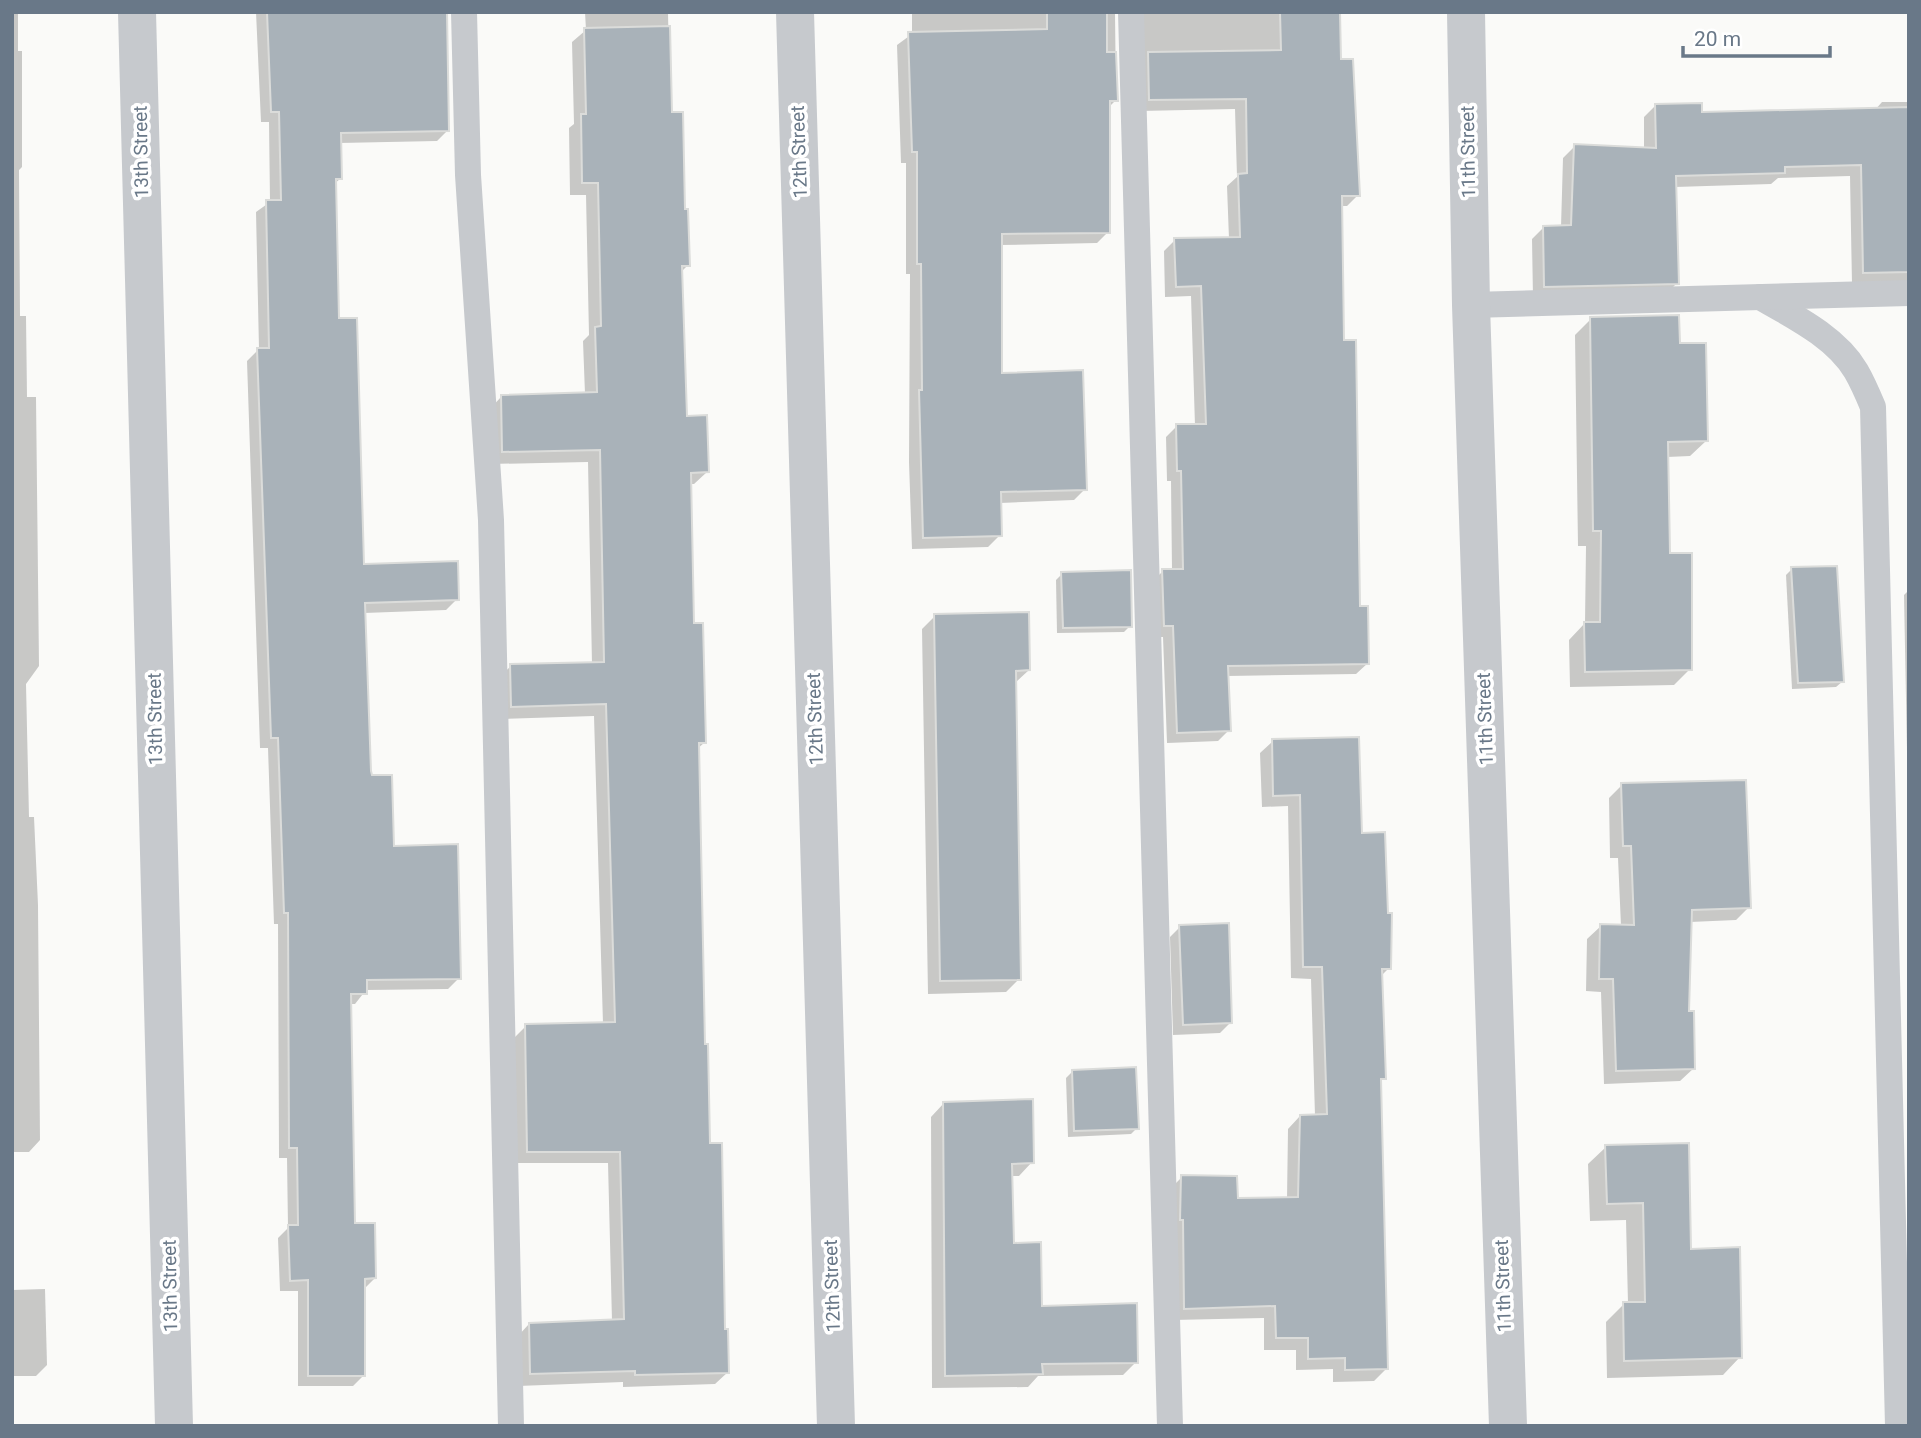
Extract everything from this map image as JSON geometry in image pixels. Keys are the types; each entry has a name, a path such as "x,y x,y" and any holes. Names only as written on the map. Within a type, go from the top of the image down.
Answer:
{"street":[{"name":"13th Street","path":"137,12 174,1426"},
{"name":"12th Street","path":"794,12 836,1426"},
{"name":"11th Street","path":"1466,12 1471,305 1508,1426"}],"lane":[{"path":"464,12 468,175 491,520 511,1426"},
{"path":"1131,12 1170,1426"},
{"path":"1471,305 1909,293"},
{"path":"1760,297 1799,319 1828,341 1855,369 1873,407 1898,1426"}],"building":[{"path":"267,12 447,12 449,131 341,133 342,179 336,179 339,318 357,318 364,564 458,561 459,600 365,603 372,775 392,775 394,846 458,844 461,979 367,980 367,994 351,994 355,1223 375,1223 376,1278 365,1279 365,1376 308,1376 308,1280 290,1281 288,1225 298,1225 297,1148 289,1148 288,913 284,913 278,738 271,738 257,348 269,348 266,200 281,200 279,112 271,112"},
{"path":"1047,12 1107,12 1107,52 1116,52 1118,101 1110,101 1110,233 1002,234 1002,373 1083,370 1087,490 1001,492 1002,536 923,538 919,390 922,390 921,264 917,264 917,152 912,152 908,32 1047,29"},
{"path":"1280,12 1340,12 1341,59 1353,59 1360,196 1342,196 1344,340 1356,340 1360,606 1368,606 1369,664 1228,666 1231,731 1177,733 1173,626 1164,626 1162,569 1183,569 1181,471 1177,471 1176,424 1206,424 1201,286 1176,287 1174,238 1240,237 1238,174 1247,173 1246,99 1149,100 1148,52 1281,50"},
{"path":"670,26 672,112 683,112 685,209 688,209 690,266 682,266 687,416 707,415 709,472 691,473 694,623 703,623 706,743 699,743 705,1044 708,1044 710,1143 722,1143 725,1329 728,1329 729,1373 635,1375 635,1371 530,1374 529,1323 624,1319 620,1152 527,1152 525,1024 615,1022 606,704 511,707 510,664 604,662 600,450 502,452 501,395 597,392 595,327 601,326 598,183 582,183 581,114 586,114 584,28"},
{"path":"1702,103 1702,112 1909,107 1909,272 1863,273 1861,165 1785,167 1785,173 1676,176 1679,284 1544,287 1543,226 1571,225 1574,144 1656,148 1655,104"},
{"path":"1679,315 1680,343 1706,343 1708,441 1668,442 1670,553 1692,553 1692,670 1585,672 1584,622 1600,622 1601,531 1593,531 1590,317"},
{"path":"1837,566 1844,682 1798,683 1791,567"},
{"path":"1131,570 1132,627 1063,628 1061,572"},
{"path":"1029,612 1030,670 1016,671 1021,980 940,981 934,614"},
{"path":"1359,737 1362,833 1385,832 1388,913 1392,913 1391,969 1382,969 1386,1079 1381,1079 1388,1369 1345,1370 1345,1358 1308,1359 1308,1338 1276,1338 1275,1306 1184,1309 1183,1220 1180,1220 1181,1175 1237,1176 1238,1198 1298,1197 1300,1115 1327,1114 1322,967 1303,967 1300,795 1273,796 1272,739"},
{"path":"1746,780 1751,908 1692,910 1689,1011 1694,1011 1695,1069 1616,1071 1613,979 1599,979 1600,924 1634,925 1631,846 1623,846 1621,783"},
{"path":"1229,923 1232,1023 1183,1025 1179,925"},
{"path":"1136,1067 1139,1129 1074,1131 1072,1070"},
{"path":"1033,1099 1034,1163 1012,1164 1014,1243 1041,1242 1042,1306 1137,1303 1138,1363 1042,1364 1043,1374 945,1376 943,1102"},
{"path":"1689,1143 1691,1249 1740,1247 1742,1358 1624,1361 1623,1302 1645,1302 1643,1203 1607,1204 1605,1145"}]}
